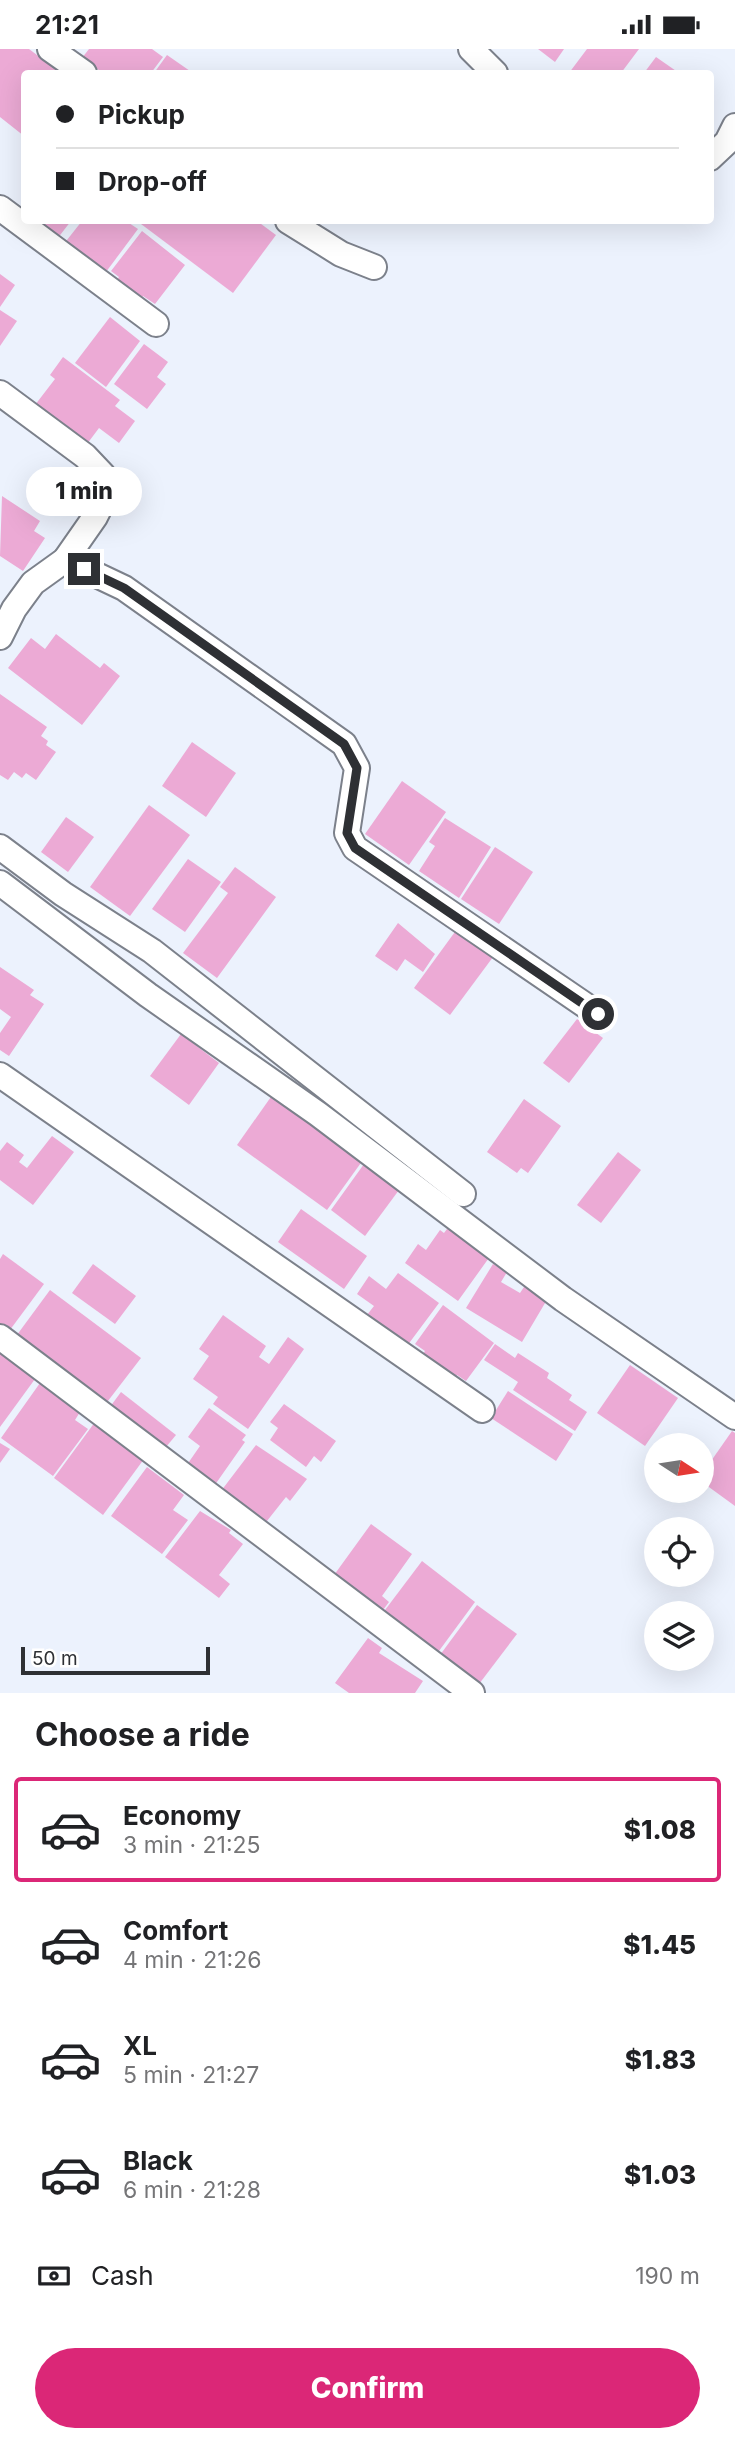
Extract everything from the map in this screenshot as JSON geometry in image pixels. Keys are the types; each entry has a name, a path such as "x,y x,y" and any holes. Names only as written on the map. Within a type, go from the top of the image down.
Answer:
{"street":[{"path":"50,49 80,70"},
{"path":"471,49 492,70"},
{"path":"714,154 727,142 735,126"},
{"path":"0,208 21,224"},
{"path":"22,224 156,324"},
{"path":"293,224 341,254 374,267"},
{"path":"0,393 85,456 103,475 104,499 65,560 33,583 14,608 0,637"},
{"path":"65,560 124,588 344,744 357,768 347,833 355,848 598,1014"},
{"path":"0,847 63,894 152,951 463,1194"},
{"path":"0,883 148,995 318,1114 563,1299 735,1417"},
{"path":"0,1075 482,1410"},
{"path":"0,1337 472,1693"}],"building":[{"path":"0,49 29,49 57,70 21,70 21,134 0,117"},
{"path":"89,49 152,49 163,57 153,70 99,70 82,58"},
{"path":"538,49 564,49 555,62"},
{"path":"587,49 639,49 623,70 571,70"},
{"path":"167,55 189,70 156,70"},
{"path":"656,57 675,70 646,70"},
{"path":"37,224 69,224 57,239"},
{"path":"80,224 130,224 138,229 103,276 63,245"},
{"path":"141,224 261,224 276,235 233,293"},
{"path":"142,231 185,265 155,304 143,296 137,304 113,286 119,277 111,271"},
{"path":"0,274 15,285 0,307"},
{"path":"0,310 17,321 0,346"},
{"path":"110,317 140,341 106,387 75,363"},
{"path":"144,344 168,362 157,377 166,384 147,409 114,384"},
{"path":"63,357 120,400 115,406 135,421 119,443 99,428 87,444 35,405 55,379 50,375"},
{"path":"2,496 40,521 34,531 45,538 23,571 0,556"},
{"path":"56,634 100,668 104,663 120,676 82,725 8,668 31,638 45,649"},
{"path":"0,694 47,727 41,736 48,741 46,745 56,752 36,780 26,773 22,778 14,772 8,780 0,775"},
{"path":"192,742 236,773 206,817 162,786"},
{"path":"402,781 446,812 409,865 365,834"},
{"path":"149,805 190,835 130,916 90,887"},
{"path":"66,817 94,837 68,872 41,852"},
{"path":"445,818 491,847 459,898 419,871 435,846 429,842"},
{"path":"495,847 533,872 499,924 461,899"},
{"path":"188,859 221,882 185,932 152,909"},
{"path":"235,867 276,897 217,978 183,953 228,893 220,887"},
{"path":"398,923 435,954 423,972 405,959 397,971 375,956"},
{"path":"460,925 496,953 450,1015 414,988"},
{"path":"0,967 34,990 30,995 44,1004 9,1056 0,1050 0,1033 11,1017 0,1009"},
{"path":"577,1019 603,1038 569,1083 543,1063"},
{"path":"181,1034 219,1063 189,1105 150,1076"},
{"path":"273,1094 363,1160 327,1210 237,1145"},
{"path":"524,1099 561,1126 528,1173 521,1168 517,1173 487,1152"},
{"path":"52,1136 74,1152 33,1205 0,1180 0,1151 7,1142 24,1155 19,1162 27,1168"},
{"path":"618,1152 641,1170 601,1223 577,1205"},
{"path":"364,1164 399,1190 365,1236 331,1210"},
{"path":"301,1209 367,1256 344,1289 278,1242"},
{"path":"450,1225 491,1255 458,1301 405,1263 418,1244 426,1250 440,1230 444,1233"},
{"path":"3,1254 44,1284 4,1338 0,1334 0,1259"},
{"path":"93,1264 136,1296 115,1324 72,1293"},
{"path":"493,1264 507,1272 501,1282 520,1293 526,1284 548,1298 522,1342 466,1308"},
{"path":"398,1273 439,1303 404,1350 363,1320 374,1306 357,1294 369,1276 386,1289"},
{"path":"50,1290 141,1358 101,1410 11,1343"},
{"path":"443,1305 494,1343 466,1381 457,1375 451,1384 418,1361 425,1351 415,1344"},
{"path":"223,1315 266,1346 259,1357 269,1364 288,1337 304,1349 248,1429 213,1404 218,1397 193,1379 209,1356 199,1349"},
{"path":"495,1344 515,1358 518,1353 549,1373 547,1378 572,1395 569,1400 587,1412 575,1431 513,1390 518,1382 484,1360"},
{"path":"0,1353 35,1379 0,1427"},
{"path":"630,1365 678,1398 654,1433 644,1433 644,1445 597,1413"},
{"path":"40,1383 80,1412 75,1420 88,1429 53,1476 1,1438"},
{"path":"508,1391 573,1434 556,1461 491,1418"},
{"path":"121,1392 176,1435 161,1453 107,1411"},
{"path":"284,1404 336,1441 321,1462 314,1456 306,1467 270,1440 278,1428 270,1422"},
{"path":"209,1408 246,1435 242,1440 245,1442 212,1489 184,1469 200,1446 188,1437"},
{"path":"95,1422 144,1459 103,1515 54,1478"},
{"path":"732,1431 735,1433 735,1506 714,1491 714,1457"},
{"path":"0,1443 10,1449 0,1463"},
{"path":"256,1445 307,1479 290,1501 286,1497 263,1526 221,1491"},
{"path":"147,1467 184,1495 173,1510 188,1520 162,1554 111,1516"},
{"path":"200,1511 231,1530 229,1533 243,1544 219,1575 230,1584 219,1598 165,1557"},
{"path":"371,1524 412,1554 382,1596 389,1602 377,1618 329,1582"},
{"path":"422,1561 475,1602 436,1655 382,1614"},
{"path":"477,1605 517,1634 476,1688 437,1659"},
{"path":"368,1638 382,1648 379,1653 423,1681 415,1693 349,1693 335,1683"}],"route":[{"path":"84,569 124,588 344,744 357,768 347,833 355,848 598,1014"}]}
